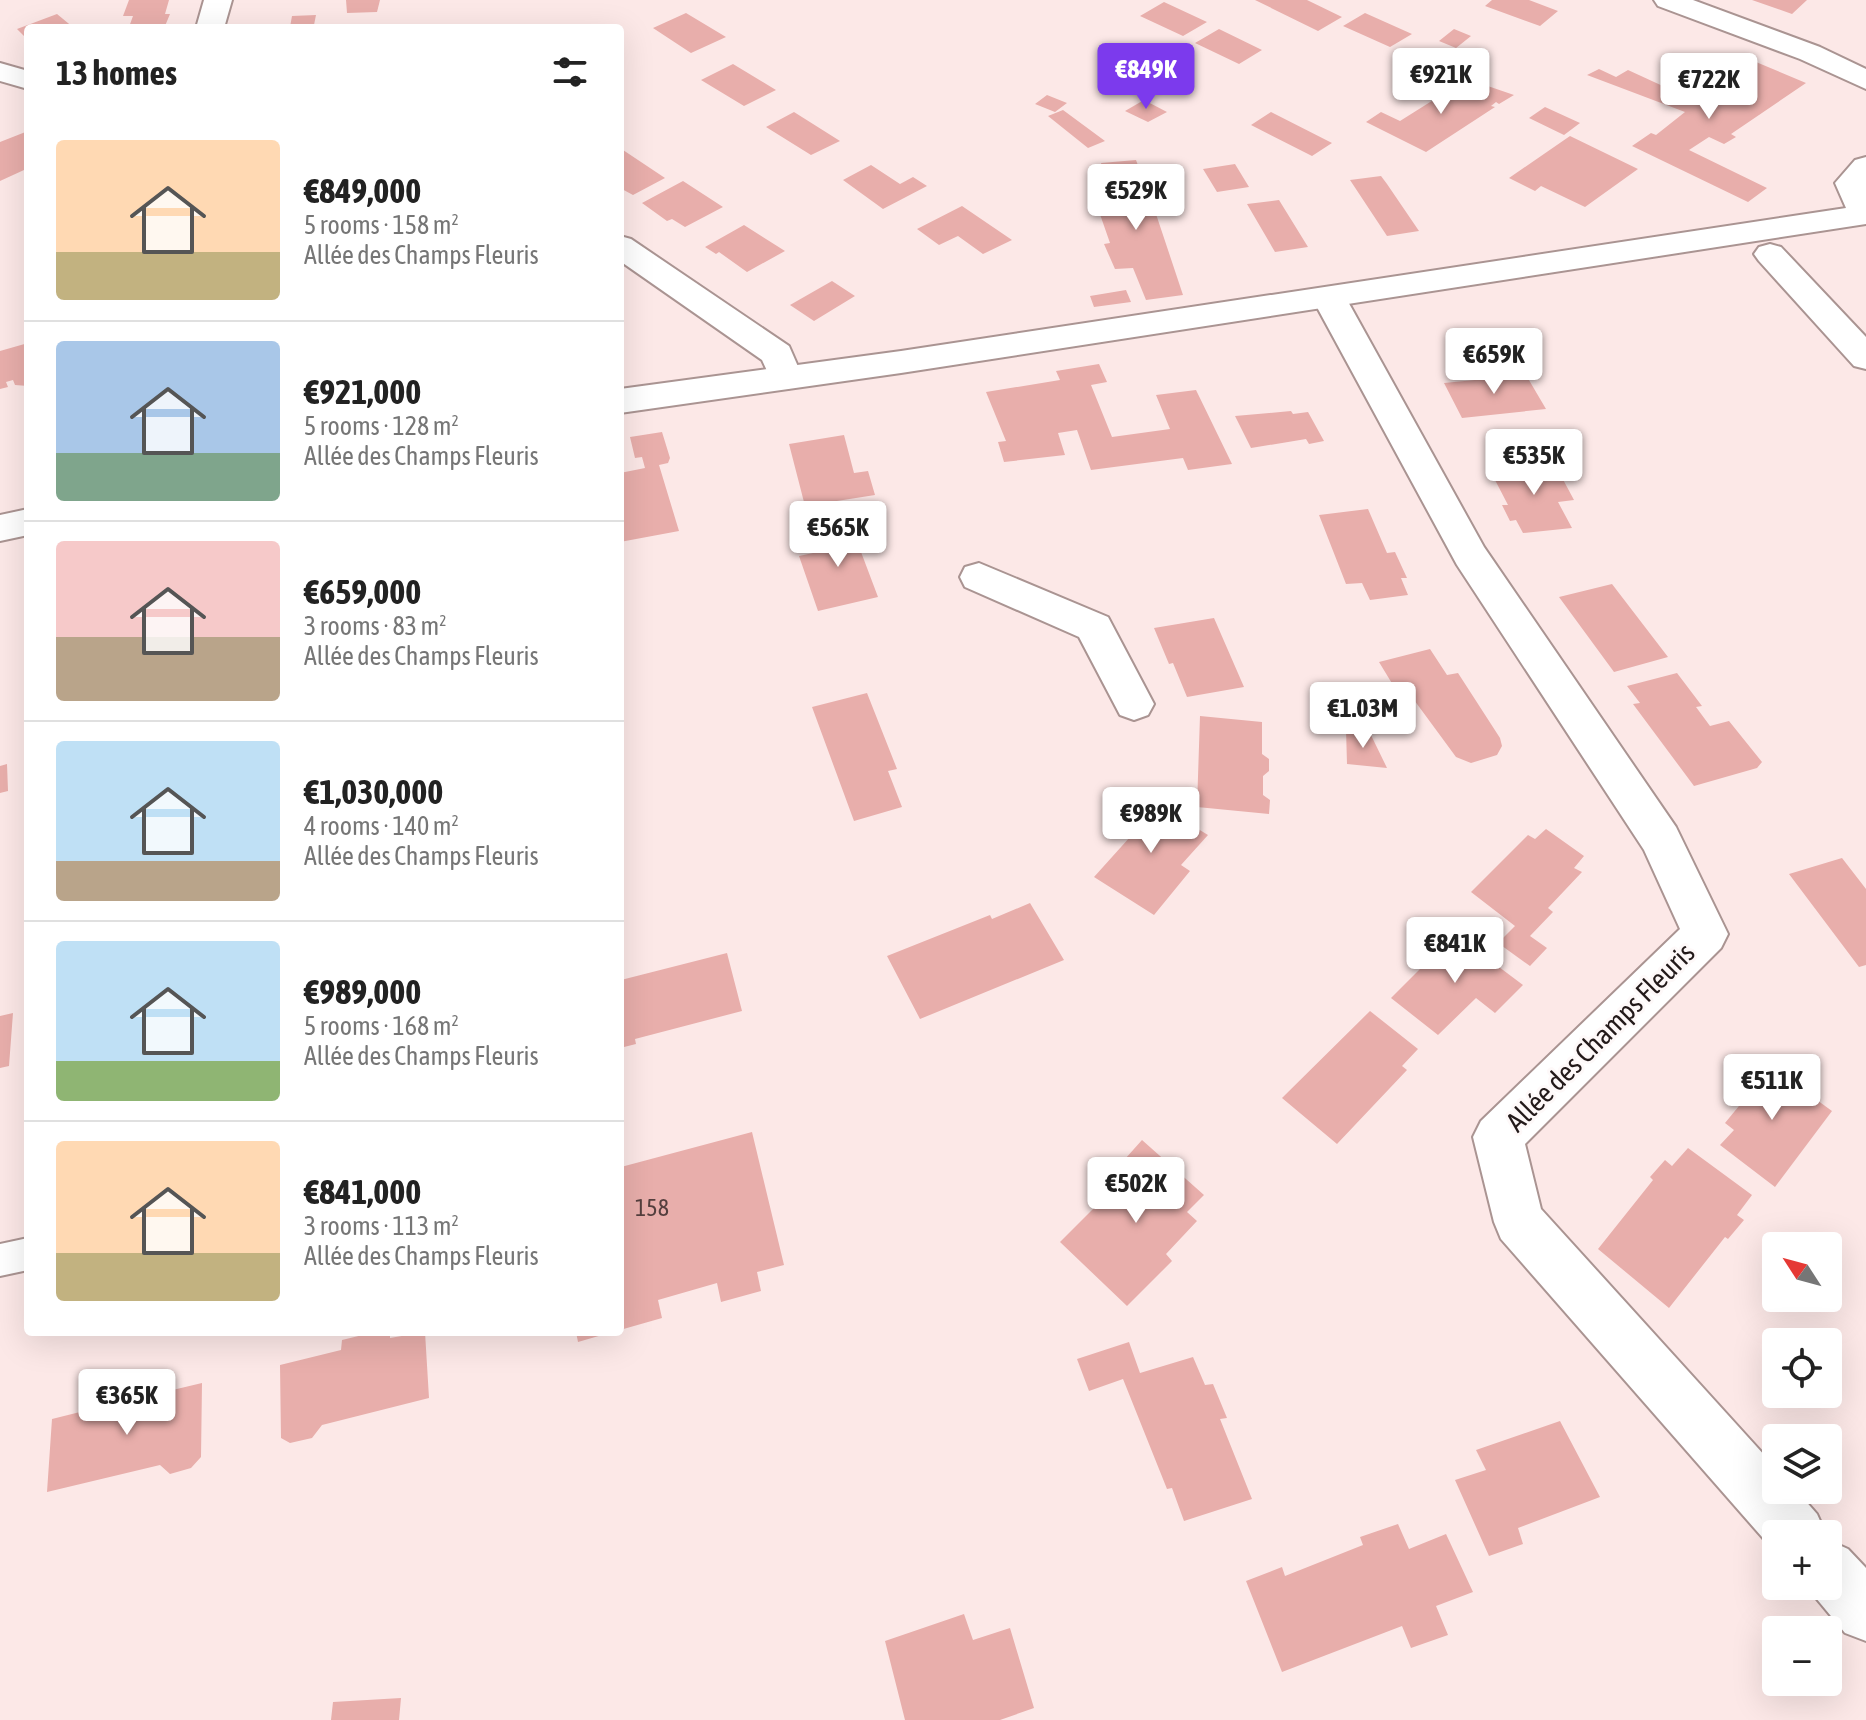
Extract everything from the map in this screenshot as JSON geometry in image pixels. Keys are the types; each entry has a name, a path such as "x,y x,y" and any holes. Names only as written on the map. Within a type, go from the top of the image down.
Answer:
{"street":[{"path":"211,24 218,0"},
{"path":"1668,0 1810,53 1866,80"},
{"path":"0,72 24,79"},
{"path":"1866,166 1850,183 1856,201 1866,213"},
{"path":"624,400 1329,298 1866,213"},
{"path":"624,249 777,354 786,378"},
{"path":"1770,254 1866,358"},
{"name":"Allée des Champs Fleuris","path":"1329,298 1470,555 1661,840 1705,934 1498,1137 1519,1222 1785,1520"},
{"path":"0,528 24,523"},
{"path":"979,577 1094,627 1134,704"},
{"path":"1842,1585 1866,1612"}],"lane":[{"path":"0,1260 24,1255"}],"building":[{"path":"129,0 169,0 165,14 170,14 166,24 130,24 133,16 123,16"},
{"path":"346,0 380,0 377,12 347,13"},
{"path":"1255,0 1307,0 1342,17 1318,31"},
{"path":"1492,0 1529,0 1558,11 1540,26 1485,6"},
{"path":"1752,0 1807,0 1792,14"},
{"path":"1164,2 1207,22 1183,36 1140,16"},
{"path":"686,13 726,37 691,53 653,28"},
{"path":"1365,13 1412,34 1390,47 1343,26"},
{"path":"57,14 69,24 30,24"},
{"path":"316,15 314,24 291,24 292,16"},
{"path":"1219,29 1262,50 1239,64 1195,43"},
{"path":"1454,29 1471,36 1456,48 1439,41"},
{"path":"1756,62 1806,83 1731,134 1736,137 1724,144 1709,137 1689,150 1767,188 1748,202 1632,146 1651,133 1656,135 1685,112 1587,75 1599,69 1616,77 1628,70 1678,93 1675,95 1696,105"},
{"path":"733,64 776,90 744,106 701,80"},
{"path":"1479,83 1514,95 1499,104 1496,102 1491,106 1495,107 1426,152 1366,122 1381,112 1400,121 1454,87 1467,94"},
{"path":"1047,95 1067,103 1055,112 1035,104"},
{"path":"1144,100 1167,112 1148,122 1125,111"},
{"path":"1545,107 1580,123 1564,135 1529,118"},
{"path":"1063,110 1105,141 1088,148 1048,116"},
{"path":"794,112 840,141 811,155 766,127"},
{"path":"1271,112 1332,143 1312,156 1251,125"},
{"path":"24,133 24,170 0,181 0,142"},
{"path":"1570,136 1638,169 1585,207 1541,186 1535,191 1509,178"},
{"path":"624,151 665,178 633,195 624,190"},
{"path":"1136,160 1183,295 1146,300 1133,268 1115,269 1104,244 1110,243 1095,200 1112,198 1101,163"},
{"path":"1235,164 1249,187 1217,192 1203,169"},
{"path":"871,165 900,184 913,177 927,186 883,209 843,180"},
{"path":"1381,176 1419,231 1387,236 1350,180"},
{"path":"683,181 723,207 685,227 672,219 667,221 642,203"},
{"path":"1279,200 1308,247 1275,252 1247,204"},
{"path":"962,206 1012,240 983,254 958,236 939,245 917,229"},
{"path":"744,225 785,251 747,272 719,252 716,254 705,247"},
{"path":"832,281 855,296 814,321 790,305"},
{"path":"1126,290 1131,302 1094,307 1090,296"},
{"path":"24,344 24,386 15,385 13,380 6,382 8,387 0,389 0,351"},
{"path":"1099,364 1107,382 1091,385 1112,437 1170,429 1156,395 1196,390 1232,464 1188,470 1183,458 1091,470 1077,430 1058,433 1065,455 1004,462 998,442 1006,441 986,392 1060,380 1056,371"},
{"path":"1526,375 1546,409 1462,418 1444,383"},
{"path":"1291,411 1293,414 1308,412 1324,441 1309,444 1306,439 1251,448 1235,416"},
{"path":"662,432 670,458 668,463 659,465 679,531 624,541 624,472 645,468 642,457 635,458 630,437"},
{"path":"844,435 854,473 868,471 875,495 805,506 789,444"},
{"path":"1536,461 1543,473 1559,472 1574,500 1558,502 1572,528 1523,533 1516,520 1510,521 1502,505 1508,505 1495,480 1506,479 1499,465"},
{"path":"1368,509 1387,553 1395,552 1407,578 1401,578 1408,595 1370,600 1362,583 1346,584 1319,515"},
{"path":"860,525 866,542 858,544 878,597 818,611 799,556 813,553 808,536"},
{"path":"1612,584 1668,657 1614,672 1559,597"},
{"path":"1214,618 1244,687 1187,697 1154,628"},
{"path":"1430,649 1447,675 1458,673 1500,738 1502,746 1497,755 1471,763 1456,757 1406,689 1396,690 1379,662"},
{"path":"1677,673 1702,706 1696,707 1710,726 1729,721 1762,762 1757,768 1694,786 1633,704 1640,703 1627,686"},
{"path":"867,693 897,769 888,771 902,807 854,821 812,707"},
{"path":"1200,716 1262,722 1262,754 1269,759 1269,771 1263,776 1263,795 1270,800 1269,814 1197,807"},
{"path":"1346,729 1369,731 1387,768 1347,764"},
{"path":"7,764 8,791 0,793 0,766"},
{"path":"1142,795 1208,835 1181,865 1190,871 1154,915 1094,877 1130,837 1114,826"},
{"path":"1546,829 1584,856 1574,868 1582,872 1548,908 1553,912 1530,936 1547,948 1530,966 1498,943 1515,926 1471,892 1528,835 1535,839"},
{"path":"1842,858 1866,889 1866,965 1859,967 1789,874"},
{"path":"1030,903 1064,960 920,1019 887,956 990,915 992,919"},
{"path":"1455,934 1523,985 1495,1013 1476,998 1438,1035 1391,998"},
{"path":"727,953 742,1011 635,1039 636,1044 624,1047 624,979"},
{"path":"1370,1011 1418,1049 1402,1066 1407,1070 1337,1144 1282,1098"},
{"path":"13,1013 9,1066 0,1068 0,1016"},
{"path":"1759,1058 1832,1111 1775,1187 1720,1145 1734,1130 1725,1123 1748,1095 1735,1086"},
{"path":"752,1132 784,1265 757,1272 761,1291 721,1302 717,1283 658,1300 662,1318 624,1329 624,1166"},
{"path":"1142,1140 1204,1195 1187,1212 1197,1221 1166,1254 1172,1261 1127,1306 1060,1242 1135,1167 1125,1159"},
{"path":"1688,1148 1752,1195 1737,1215 1744,1220 1728,1239 1725,1237 1669,1308 1598,1249 1653,1180 1650,1177 1665,1160 1672,1166"},
{"path":"358,1336 425,1336 429,1398 322,1425 312,1438 290,1443 281,1438 280,1365 341,1350 342,1340"},
{"path":"577,1336 599,1336 578,1342"},
{"path":"1129,1342 1140,1373 1193,1357 1205,1385 1213,1384 1227,1418 1220,1419 1252,1499 1184,1521 1172,1488 1167,1489 1123,1379 1089,1391 1077,1359"},
{"path":"202,1383 201,1457 191,1468 170,1474 160,1465 47,1492 52,1419 88,1410 89,1400 139,1389 139,1398"},
{"path":"1560,1421 1600,1497 1518,1528 1523,1544 1489,1556 1455,1480 1486,1470 1476,1450"},
{"path":"1398,1524 1409,1549 1446,1534 1473,1592 1436,1606 1448,1635 1411,1648 1402,1626 1282,1672 1246,1581 1282,1567 1285,1576 1363,1545 1360,1537"},
{"path":"964,1614 973,1640 1010,1628 1034,1708 1000,1720 905,1720 885,1641"},
{"path":"401,1698 399,1720 331,1720 333,1702"}]}
